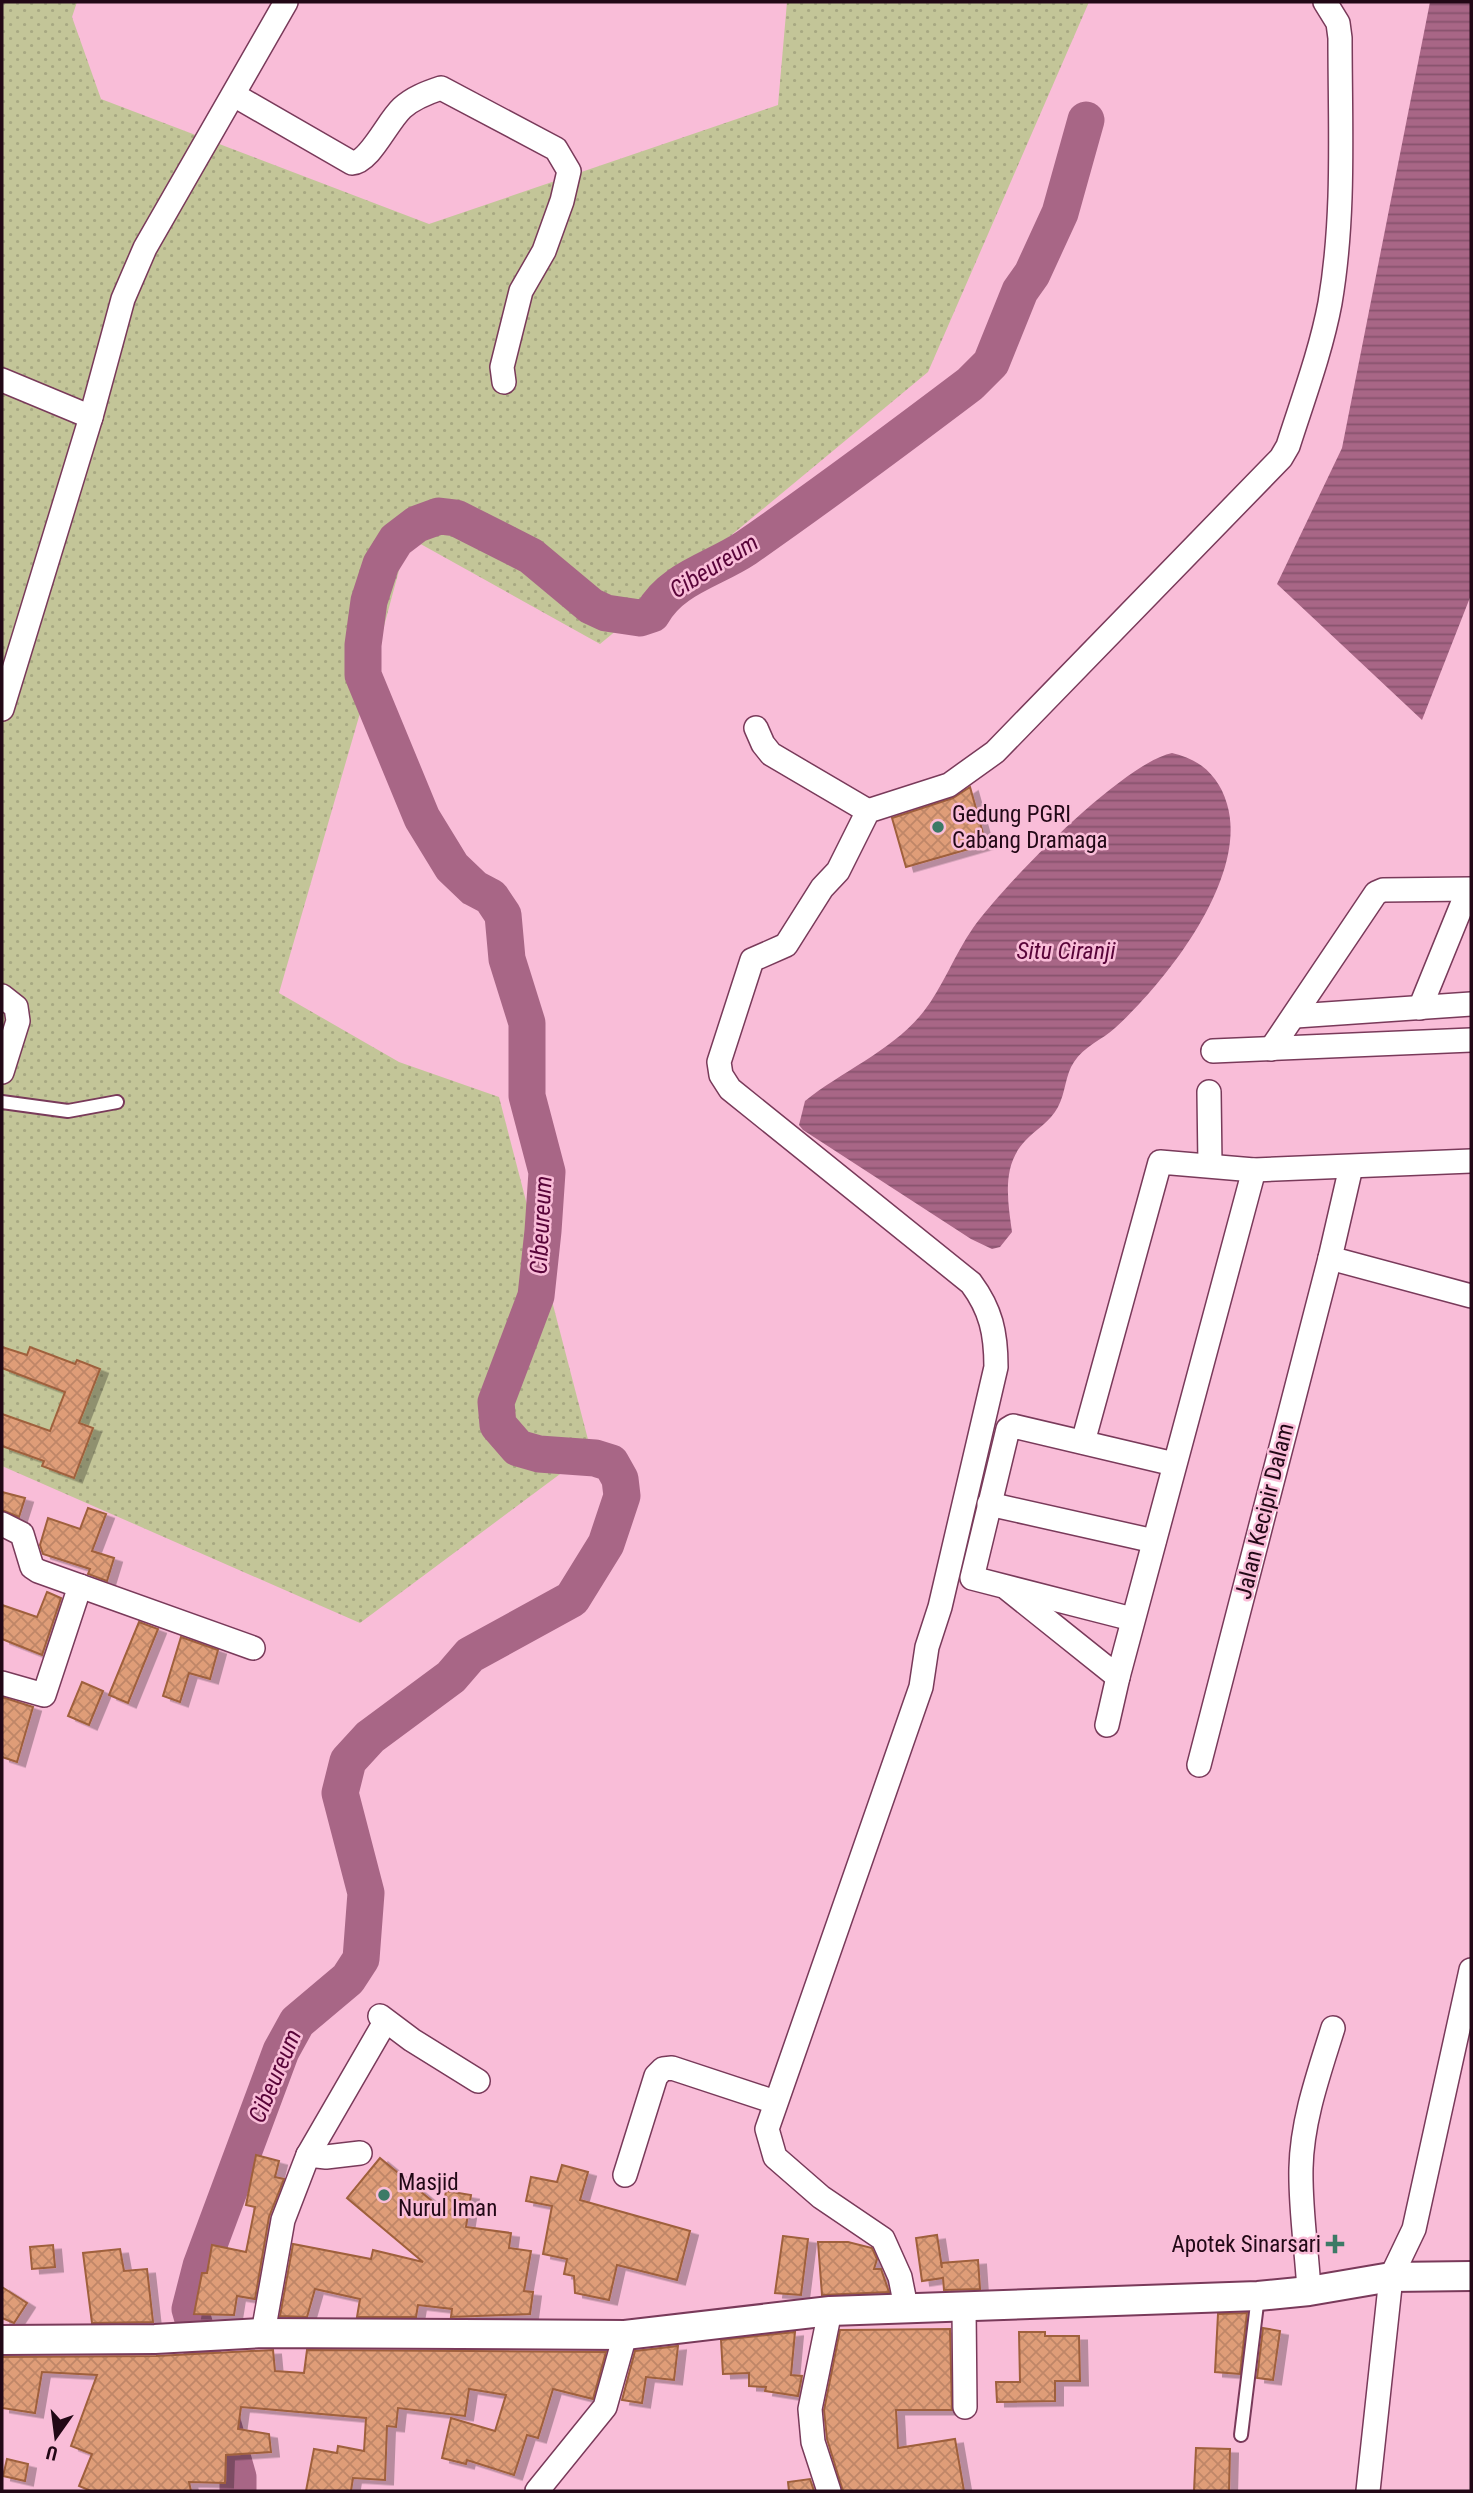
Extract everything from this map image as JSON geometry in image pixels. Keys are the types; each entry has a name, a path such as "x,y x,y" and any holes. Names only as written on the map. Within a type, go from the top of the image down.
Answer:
{"street":[{"path":"2,709 91,417 123,299 145,248 286,2"},
{"path":"906,2306 900,2277 883,2239 821,2197 775,2157 767,2129 921,1687 927,1647 940,1607 996,1367 992,1318 971,1283 730,1089 721,1075 719,1062 752,960 786,945 822,888 838,871 868,811 949,785 995,752 1284,452 1322,335 1337,248 1342,186 1340,38 1338,23 1325,2"},
{"path":"234,95 352,163 364,160 401,109 419,95 440,88 556,149 569,171 567,181 544,251 521,291 502,366 504,382"},
{"path":"2,380 91,417"},
{"path":"756,728 771,754 868,811"},
{"path":"1271,1048 1296,1016 1376,893 1383,890 1470,890 1420,1008"},
{"path":"2,996 16,1007 18,1021 2,1072"},
{"path":"1296,1016 1471,1004"},
{"path":"1213,1051 1471,1040"},
{"path":"1209,1092 1210,1165"},
{"path":"1083,1442 1157,1166 1164,1161 1254,1170 1471,1161"},
{"path":"1440,1163 1471,1172"},
{"name":"Jalan Kecipir Dalam","path":"1199,1765 1351,1167"},
{"path":"1107,1724 1132,1619 1254,1170"},
{"path":"1330,1258 1471,1296"},
{"path":"1132,1619 972,1578 989,1504 1010,1427 1174,1464"},
{"path":"989,1504 1154,1541"},
{"path":"2,1524 22,1534 32,1567 253,1648"},
{"path":"2,1683 44,1695 80,1586"},
{"path":"1008,1589 1118,1677"},
{"path":"1368,2491 1391,2277 1414,2229 1471,1970"},
{"path":"263,2333 283,2220 308,2155 383,2019 478,2081"},
{"path":"1309,2291 1301,2169 1308,2110 1333,2028"},
{"path":"625,2175 656,2076 663,2069 672,2068 775,2102"},
{"path":"308,2155 326,2157 359,2153"},
{"path":"2,2340 263,2333 625,2334 830,2311 906,2306 964,2308 1258,2296 1309,2291 1391,2277 1471,2276"},
{"path":"964,2308 965,2407"},
{"path":"829,2491 813,2442 810,2409 830,2311"},
{"path":"537,2491 605,2407 625,2334"}],"lane":[{"path":"2,1102 68,1111 117,1102"},
{"path":"1241,2435 1258,2296"}],"green space":[{"path":"2,2 77,2 72,17 101,99 429,224 778,105 787,2 1089,2 928,372 600,644 408,537 279,993 399,1062 499,1097 591,1451 360,1623 2,1466"}],"water":[{"path":"1430,2 1471,2 1471,595 1422,720 1277,584 1342,448"},
{"name":"Situ Ciranji","path":"1172,753 1200,764 1207,770 1219,785 1227,804 1231,833 1226,863 1215,895 1179,956 1157,984 1115,1028 1078,1056 1071,1067 1055,1112 1017,1151 1009,1173 1008,1185 1012,1232 1000,1247 992,1249 971,1239 803,1130 799,1125 805,1101 883,1049 912,1025 931,1002 973,928 1010,884 1065,828 1124,779"}],"building":[{"name":"Gedung PGRI Cabang Dramaga","path":"970,787 986,844 906,867 892,818 953,798"},
{"path":"2,1347 27,1355 30,1347 75,1364 77,1360 100,1369 79,1423 93,1428 74,1478 42,1466 44,1461 2,1446 2,1414 50,1431 65,1392 2,1368"},
{"path":"2,1492 25,1498 19,1517 2,1510"},
{"path":"88,1508 106,1514 92,1551 114,1558 107,1581 88,1574 90,1569 43,1554 40,1545 48,1518 80,1529"},
{"path":"47,1592 61,1598 42,1655 2,1639 2,1605 37,1617"},
{"path":"139,1622 158,1629 128,1703 109,1695"},
{"path":"181,1637 218,1650 210,1679 189,1673 180,1702 163,1696"},
{"path":"82,1682 103,1691 89,1725 68,1716"},
{"path":"2,1697 33,1707 17,1762 2,1757"},
{"path":"256,2155 279,2161 275,2177 284,2179 269,2217 255,2299 237,2296 234,2315 194,2314 202,2273 207,2273 212,2245 246,2252 255,2207 246,2205"},
{"path":"380,2158 443,2210 446,2191 471,2195 466,2227 511,2233 509,2248 531,2251 524,2291 533,2292 530,2314 451,2317 452,2309 418,2305 416,2317 357,2317 360,2299 315,2289 307,2317 280,2316 293,2244 371,2259 373,2250 423,2262 347,2198"},
{"path":"562,2165 588,2172 580,2200 690,2231 677,2280 617,2265 609,2300 575,2293 574,2276 564,2274 567,2259 543,2254 552,2206 526,2201 531,2177 557,2182"},
{"path":"937,2235 941,2263 978,2260 980,2289 944,2290 943,2278 922,2281 916,2238"},
{"path":"783,2236 808,2239 801,2295 775,2293"},
{"path":"818,2242 848,2242 872,2248 877,2259 874,2269 881,2269 889,2292 822,2295"},
{"path":"53,2245 55,2267 32,2269 30,2247"},
{"path":"120,2249 124,2271 147,2269 153,2322 92,2323 83,2253"},
{"path":"2,2287 27,2303 14,2323 2,2318"},
{"path":"1247,2313 1240,2374 1215,2372 1218,2314"},
{"path":"1263,2328 1280,2331 1273,2380 1257,2378"},
{"path":"950,2329 952,2410 896,2410 898,2448 955,2439 964,2491 843,2491 827,2439 824,2410 840,2330"},
{"path":"795,2332 791,2375 802,2376 798,2396 765,2391 766,2387 749,2386 749,2373 723,2374 721,2340"},
{"path":"1019,2332 1045,2332 1045,2336 1079,2336 1080,2381 1055,2381 1055,2401 997,2402 996,2382 1020,2382"},
{"path":"678,2346 674,2380 646,2377 642,2403 622,2400 635,2351"},
{"path":"273,2350 275,2371 304,2373 307,2350 606,2352 593,2399 553,2389 538,2438 527,2435 514,2475 467,2460 466,2464 442,2458 451,2418 495,2431 506,2395 469,2389 465,2416 398,2408 396,2427 387,2426 385,2480 353,2478 351,2491 306,2491 314,2449 337,2453 338,2446 364,2451 366,2418 241,2407 238,2429 269,2434 271,2452 226,2455 225,2483 189,2482 191,2491 91,2491 79,2486 92,2454 71,2446 97,2375 42,2372 35,2413 2,2408 2,2357 156,2356"},
{"path":"1196,2448 1230,2449 1229,2491 1194,2491"},
{"path":"7,2459 28,2464 25,2481 3,2476"},
{"path":"810,2479 814,2491 789,2491 788,2482"}],"waterway":[{"name":"Cibeureum","path":"238,2491 238,2477 190,2309 201,2266 281,2051 297,2022 348,1979 361,1959 366,1893 340,1793 348,1761 370,1737 451,1677 470,1655 572,1599 606,1544 622,1496 620,1479 611,1463 595,1458 539,1454 518,1448 498,1425 496,1402 536,1296 543,1231 547,1172 527,1096 527,1023 507,959 503,915 491,897 474,888 452,867 422,818 363,675 363,645 369,601 381,564 396,540 417,524 439,516 456,518 531,556 591,606 606,613 640,618 652,614 660,602 682,583 746,548 970,384 991,363 1020,291 1032,274 1060,213 1086,120"}],"place":[{"name":"Gedung PGRI Cabang Dramaga","path":"938,827"},
{"name":"Masjid Nurul Iman","path":"384,2195"},
{"name":"Apotek Sinarsari","path":"1335,2244"}]}
